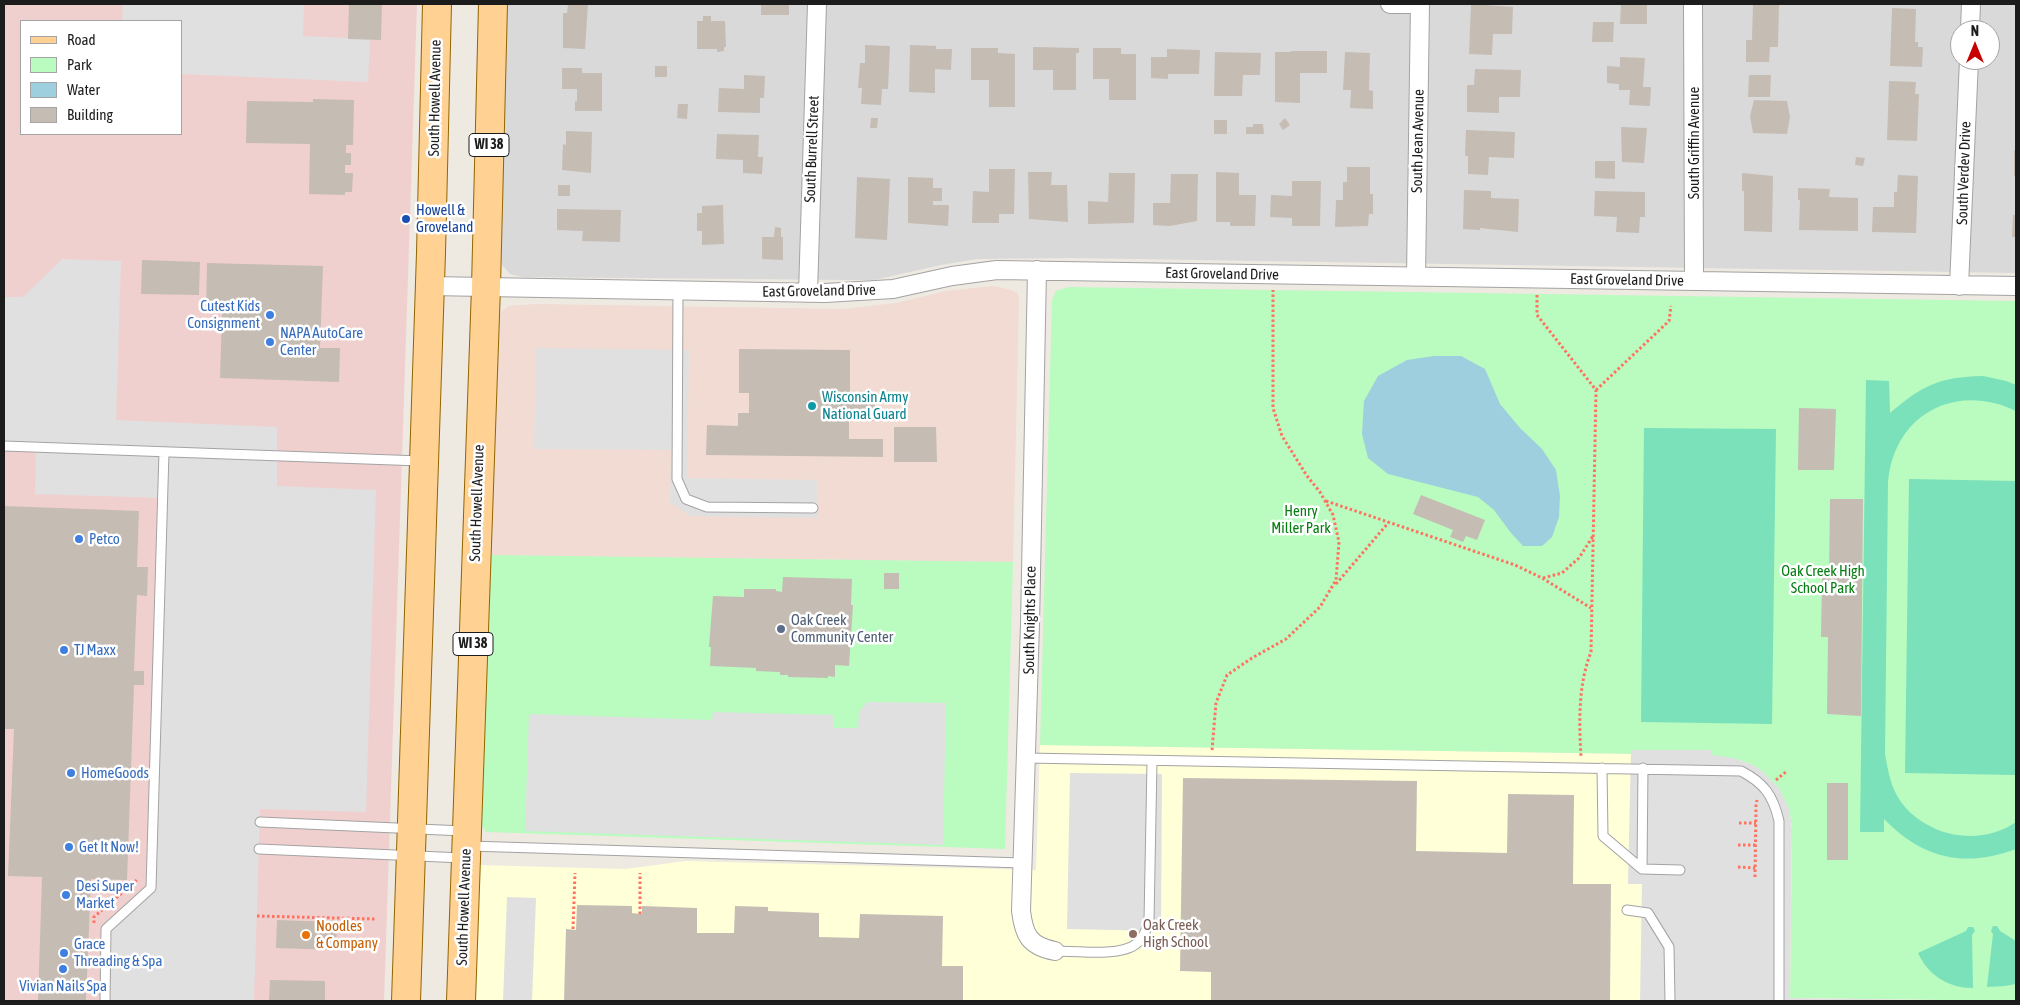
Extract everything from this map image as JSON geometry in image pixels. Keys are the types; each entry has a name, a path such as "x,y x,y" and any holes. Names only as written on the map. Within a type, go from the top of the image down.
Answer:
{"main road":[{"name":"South Howell Avenue","path":"406,1001 425,461 437,4"},
{"name":"South Howell Avenue","path":"460,1001 486,287 493,4"}],"street":[{"name":"South Burrell Street","path":"808,293 817,4"},
{"path":"1390,4 1420,4"},
{"name":"South Jean Avenue","path":"1416,278 1420,4"},
{"name":"South Griffin Avenue","path":"1693,4 1694,281"},
{"path":"1970,20 1971,4"},
{"name":"South Verdev Drive","path":"1959,286 1969,70"},
{"name":"East Groveland Drive","path":"430,286 808,293 893,288 979,272 1038,270 1416,278 2016,286"},
{"name":"South Knights Place","path":"1038,270 1021,911 1024,929 1032,942 1043,949 1055,951"}],"lane":[{"path":"678,291 677,478 686,499 707,507 813,508"},
{"path":"4,446 425,461"},
{"path":"105,1001 106,929 151,888 164,452"},
{"path":"1026,758 1741,771 1763,786 1772,797 1779,821 1779,1001"},
{"path":"1055,951 1113,952 1125,950 1136,945 1144,935 1149,921 1152,761"},
{"path":"1602,768 1603,836 1642,869 1680,870"},
{"path":"1642,869 1643,768"},
{"path":"260,822 412,843 466,845"},
{"path":"259,849 412,843 1023,863"},
{"path":"1627,910 1648,913 1669,947 1670,1001"}],"path":[{"path":"1211,762 1216,703 1227,675 1286,639 1320,607 1336,580 1339,542 1333,515 1282,436 1273,408 1271,366 1273,275"},
{"path":"1537,279 1537,315 1596,390 1591,652 1585,668 1580,698 1582,767"},
{"path":"1596,390 1669,321 1671,306"},
{"path":"1325,501 1514,565 1542,578 1592,608"},
{"path":"1330,591 1389,522"},
{"path":"1542,578 1562,573 1579,558 1593,536"},
{"path":"1776,780 1787,771"},
{"path":"1755,877 1756,805 1758,799"},
{"path":"1739,823 1756,823"},
{"path":"1738,845 1755,845"},
{"path":"1738,867 1755,868"},
{"path":"94,925 94,917 138,879 138,873"},
{"path":"640,873 640,914"},
{"path":"573,929 575,874"},
{"path":"257,916 375,919"}],"shaded area":[{"path":"4,4 417,4 384,1001 4,1001"},
{"path":"123,4 304,4 303,36 370,39 368,82 182,74 182,20 122,20"},
{"path":"507,4 2016,4 2016,273 1073,258 977,259 874,280 522,277 510,274 502,265 499,253"},
{"path":"62,259 121,261 116,420 277,427 277,486 376,490 366,812 260,809 254,1001 100,1001 106,929 151,887 162,498 35,494 36,448 4,446 4,297 23,297"},
{"path":"993,286 1012,290 1017,293 1019,298 1013,562 488,555 498,318 502,311 509,306 536,304 842,309 897,303 946,291"},
{"path":"536,348 689,350 687,478 817,480 817,518 690,516 670,502 671,450 534,449"},
{"path":"867,702 946,703 943,845 525,831 529,714 712,720 713,712 833,715 833,728 858,728 859,712"},
{"name":"Oak Creek High School","path":"1040,745 1711,755 2001,1001 474,1001 478,865 625,869 686,861 1036,870"},
{"path":"1631,750 1711,750 1711,755 1733,758 1753,765 1779,788 1789,809 1792,828 1790,998 2016,1001 1640,1001 1642,884 1628,884"},
{"path":"1070,773 1162,774 1161,931 1067,929"},
{"path":"507,897 536,898 532,1001 503,1001"}],"green space":[{"path":"1069,287 2016,301 2016,1001 1790,998 1792,828 1789,809 1779,788 1763,772 1753,765 1740,760 1711,755 1040,745 1052,300 1056,291"},
{"path":"1983,376 2016,385 2016,411 1994,403 1972,400 1951,403 1932,410 1915,422 1902,438 1893,458 1888,482 1885,754 1892,785 1901,802 1912,814 1939,830 1955,835 1971,836 1986,834 2002,830 2016,822 2016,849 1979,858 1962,858 1945,856 1929,851 1899,833 1884,819 1884,832 1860,832 1866,380 1889,381 1890,413 1922,389 1932,384 1955,378"},
{"path":"1644,428 1776,429 1772,724 1641,722"},
{"path":"1909,479 2016,481 2016,775 1905,773"},
{"path":"488,555 1013,562 1005,849 486,832 480,823"},
{"path":"1993,926 1997,926 2000,931 2016,941 2016,984 1987,987 1993,934 1991,931"},
{"path":"1968,927 1973,927 1975,931 1972,935 1973,988 1955,986 1940,979 1927,968 1918,953 1966,931"}],"water":[{"path":"1434,356 1461,356 1485,369 1500,404 1520,428 1542,449 1556,470 1560,496 1559,517 1552,537 1542,546 1523,546 1494,510 1478,497 1388,474 1368,458 1362,434 1364,401 1378,376 1407,360"}],"building":[{"path":"350,4 382,4 381,40 348,39"},
{"path":"568,4 588,4 585,49 563,48 563,13 567,13"},
{"path":"761,4 789,4 789,15 761,15"},
{"path":"1471,4 1513,7 1512,34 1493,34 1492,55 1469,54"},
{"path":"1621,4 1647,4 1647,24 1620,24"},
{"path":"1753,4 1779,4 1778,47 1770,47 1769,62 1746,62 1746,40 1752,40"},
{"path":"1892,8 1916,9 1915,42 1918,42 1918,47 1923,47 1922,67 1890,66"},
{"path":"703,16 711,16 711,21 725,21 726,47 724,47 724,51 717,52 717,49 697,49 697,21 703,21"},
{"path":"1593,22 1614,22 1613,42 1592,42"},
{"path":"865,45 890,46 888,89 882,89 881,105 861,104 862,88 858,88 860,63 865,63"},
{"path":"910,45 936,46 936,49 952,49 951,70 935,69 935,93 909,92"},
{"path":"1033,47 1079,48 1079,53 1076,53 1076,90 1053,90 1053,70 1033,70"},
{"path":"971,48 998,48 998,53 1015,54 1015,107 989,107 989,80 971,80"},
{"path":"1093,48 1121,48 1121,54 1136,54 1136,100 1109,100 1109,79 1093,79"},
{"path":"1167,49 1200,50 1199,74 1168,74 1168,79 1151,78 1151,57 1167,57"},
{"path":"1327,51 1327,73 1300,73 1300,103 1275,102 1275,52"},
{"path":"1215,52 1261,53 1260,75 1243,75 1242,96 1214,96"},
{"path":"1345,52 1370,53 1369,90 1373,91 1373,109 1350,108 1351,90 1343,90"},
{"path":"1620,57 1645,58 1643,87 1651,87 1650,106 1629,105 1630,90 1619,90 1619,84 1607,83 1607,66 1620,67"},
{"path":"655,66 667,66 667,77 655,77"},
{"path":"562,68 582,68 582,73 602,73 602,111 575,111 577,89 562,89"},
{"path":"1475,69 1521,70 1520,97 1499,97 1499,113 1467,112 1467,85 1474,85"},
{"path":"744,75 765,76 764,98 760,98 760,113 718,112 719,88 744,89"},
{"path":"1749,75 1771,75 1770,97 1748,97"},
{"path":"1889,81 1916,82 1915,94 1919,94 1917,141 1887,140"},
{"path":"313,99 354,100 353,145 346,145 346,153 351,153 351,165 345,165 345,173 353,173 352,192 345,192 345,195 309,194 310,144 246,143 247,101 313,102"},
{"path":"1754,100 1787,101 1790,117 1787,134 1753,133 1750,116"},
{"path":"678,104 688,104 687,119 677,118"},
{"path":"871,118 878,118 877,128 870,128"},
{"path":"1285,118 1290,125 1283,130 1279,124"},
{"path":"1214,120 1227,120 1227,134 1214,134"},
{"path":"1253,124 1263,124 1264,134 1246,134 1246,127 1253,127"},
{"path":"1621,127 1647,128 1644,163 1622,162"},
{"path":"1466,130 1515,132 1514,158 1489,157 1488,175 1468,174 1468,156 1465,156"},
{"path":"566,131 592,132 591,173 562,170 563,144 566,145"},
{"path":"717,134 759,135 758,157 763,157 762,174 743,173 743,160 716,159"},
{"path":"2014,150 2016,150 2016,176 2014,176"},
{"path":"1856,157 1865,158 1863,166 1855,165"},
{"path":"1595,161 1615,161 1615,179 1595,178"},
{"path":"1347,167 1370,167 1370,194 1373,194 1373,214 1369,214 1368,226 1335,227 1336,200 1343,200 1343,182 1347,182"},
{"path":"989,169 1015,169 1014,214 999,214 999,223 972,223 973,191 989,192"},
{"path":"1028,172 1052,172 1051,185 1067,185 1068,222 1029,219"},
{"path":"1216,172 1239,173 1239,195 1256,195 1255,226 1230,226 1230,222 1216,222"},
{"path":"1109,173 1135,173 1134,223 1088,224 1088,201 1108,202"},
{"path":"1742,173 1773,176 1772,232 1744,231"},
{"path":"1171,174 1198,174 1197,221 1170,226 1153,225 1153,203 1170,203"},
{"path":"1898,175 1918,176 1916,233 1872,232 1873,207 1894,207 1894,192 1897,192"},
{"path":"857,177 890,179 887,240 855,238"},
{"path":"908,177 933,178 933,188 942,188 942,201 933,201 933,205 949,205 948,226 908,223"},
{"path":"1292,181 1321,181 1320,226 1292,226 1292,218 1270,217 1271,195 1292,196"},
{"path":"558,185 570,185 570,196 558,196"},
{"path":"1798,188 1830,189 1829,197 1858,198 1858,231 1799,230 1800,200 1798,200"},
{"path":"1464,190 1491,191 1491,198 1519,199 1518,232 1480,228 1480,230 1463,229"},
{"path":"1595,191 1645,192 1645,217 1640,217 1639,233 1616,232 1617,217 1594,216"},
{"path":"723,205 724,244 702,245 702,231 697,231 697,213 702,213 702,206"},
{"path":"557,209 621,210 620,242 582,241 583,231 557,230"},
{"path":"2013,215 2016,215 2016,237 2012,237"},
{"path":"775,227 781,228 783,260 762,259 762,237 774,237"},
{"path":"142,260 200,262 199,295 141,294"},
{"path":"207,263 323,266 320,348 340,348 339,382 220,378 222,313 206,312"},
{"name":"Wisconsin Army National Guard","path":"739,349 850,350 850,399 875,400 875,421 849,421 849,439 883,439 883,457 706,455 707,425 738,426 738,413 749,413 749,393 739,393"},
{"path":"1799,408 1836,409 1834,470 1798,470"},
{"path":"894,427 936,427 937,462 894,462"},
{"path":"1421,495 1485,520 1477,540 1466,536 1463,542 1450,537 1453,530 1413,514"},
{"path":"1830,499 1863,499 1861,716 1827,714 1828,637 1821,637 1822,577 1829,577"},
{"path":"4,506 139,511 137,567 148,567 147,596 137,595 134,671 144,671 144,685 134,685 127,880 91,879 86,1001 38,1001 42,877 8,876 14,729 4,729"},
{"path":"884,573 899,573 899,589 884,589"},
{"name":"Oak Creek Community Center","path":"783,577 852,579 851,605 853,605 849,666 835,665 835,677 828,676 828,678 788,677 788,675 780,675 780,672 756,671 756,668 710,666 711,647 709,647 713,596 744,597 744,589 776,589 776,591 782,592"},
{"path":"1183,778 1417,781 1416,851 1507,853 1508,794 1574,795 1573,884 1611,884 1610,1001 1211,1001 1211,972 1180,971"},
{"path":"1827,783 1848,783 1848,860 1827,860"},
{"path":"577,905 632,906 632,913 640,914 642,914 642,906 697,908 697,933 734,933 735,906 768,907 768,911 819,913 819,937 859,938 860,914 943,916 942,966 963,966 963,1001 564,1001 566,929 576,930"},
{"name":"Noodles & Company","path":"277,920 337,922 336,950 276,948"},
{"path":"270,980 325,981 325,1001 269,1001"}],"place":[{"name":"Howell & Groveland","path":"406,219"},
{"name":"Cutest Kids Consignment","path":"270,315"},
{"name":"NAPA AutoCare Center","path":"270,342"},
{"name":"Wisconsin Army National Guard","path":"812,406"},
{"name":"Petco","path":"79,539"},
{"name":"Oak Creek Community Center","path":"781,629"},
{"name":"TJ Maxx","path":"64,650"},
{"name":"HomeGoods","path":"71,773"},
{"name":"Get It Now!","path":"69,847"},
{"name":"Desi Super Market","path":"66,895"},
{"name":"Oak Creek High School","path":"1133,934"},
{"name":"Noodles & Company","path":"306,935"},
{"name":"Grace Threading & Spa","path":"64,953"},
{"name":"Vivian Nails Spa","path":"63,969"}],"park label":[{"name":"Henry Miller Park","path":"1301,520"},
{"name":"Oak Creek High School Park","path":"1823,580"}]}
